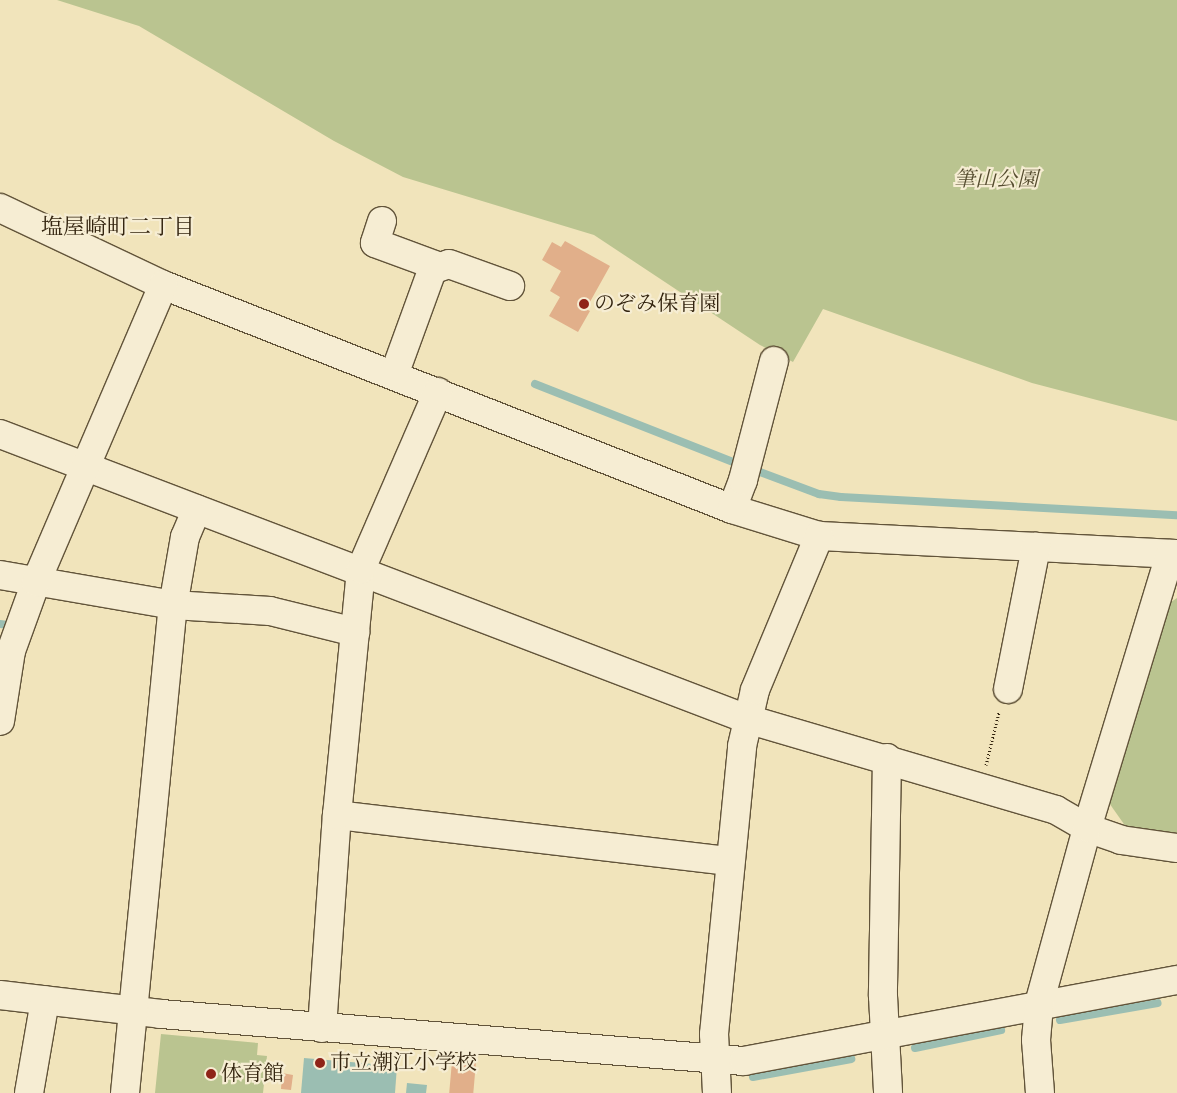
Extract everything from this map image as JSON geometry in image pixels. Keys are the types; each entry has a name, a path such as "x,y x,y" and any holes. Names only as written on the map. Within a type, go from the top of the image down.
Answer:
{"street":[{"path":"0,208 163,285 394,374 732,509 819,536 1174,554 1088,828 1039,1004 1036,1040 1040,1093"},
{"path":"382,221 375,243 440,267 449,264 510,286"},
{"path":"394,374 434,265"},
{"path":"0,721 4,663 36,582 86,469 163,285"},
{"path":"732,509 743,480 774,362"},
{"path":"322,1028 337,815 361,569 438,392"},
{"path":"0,434 86,469 361,569 747,719 887,758 1056,810 1088,828 1121,840 1177,848"},
{"path":"125,1093 173,604 185,537 197,508"},
{"path":"717,1093 714,1061 730,861 747,719 755,690 819,536"},
{"path":"1008,689 1036,547"},
{"path":"0,576 173,604 270,611 355,632"},
{"path":"887,758 884,1036 888,1093"},
{"path":"337,815 730,861"},
{"path":"0,995 132,1011 322,1028 714,1061 744,1061 884,1036 1039,1004 1177,980"},
{"path":"29,1093 45,1000"}],"path":[{"path":"981,788 1004,693 1008,689"}],"green space":[{"name":"筆山公園","path":"57,0 1177,0 1177,421 1032,383 823,309 793,362 760,345 594,235 403,177 334,141 139,26"},
{"path":"1177,598 1177,834 1126,827 1107,800 1165,606"},
{"name":"体育館","path":"161,1034 258,1043 257,1055 267,1056 263,1093 155,1093"}],"water":[{"path":"304,1058 397,1066 395,1093 301,1093"},
{"path":"407,1083 427,1085 426,1093 406,1093"}],"building":[{"path":"565,241 610,266 586,309 590,311 578,332 549,316 560,297 550,291 561,271 542,260 552,242 561,247"},
{"path":"452,1061 476,1063 473,1093 449,1093"},
{"path":"282,1073 293,1075 291,1090 281,1089"}],"waterway":[{"path":"535,384 741,465"},
{"path":"752,469 819,494 841,497 1177,515"},
{"path":"0,624 8,625"},
{"path":"1060,1020 1158,1003"},
{"path":"915,1048 1001,1030"},
{"path":"753,1077 851,1059"}],"place":[{"name":"のぞみ保育園","path":"584,304"},
{"name":"市立潮江小学校","path":"320,1063"},
{"name":"体育館","path":"211,1074"}],"district":[{"name":"塩屋崎町二丁目","path":"118,228"}]}
